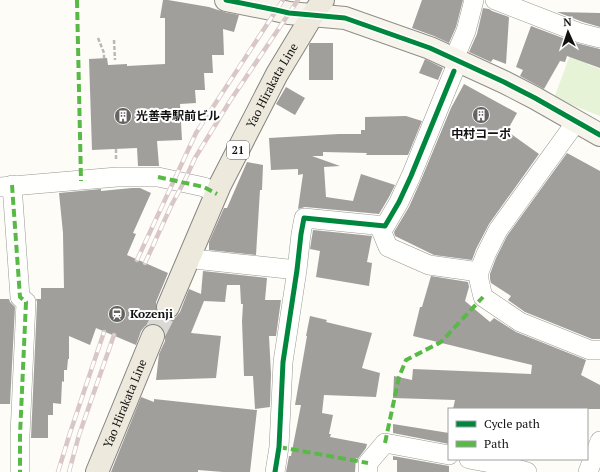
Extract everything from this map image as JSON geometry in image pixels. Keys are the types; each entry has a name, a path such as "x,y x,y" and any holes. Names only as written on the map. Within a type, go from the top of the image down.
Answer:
{"main road":[{"name":"Yao Hirakata Line","path":"168,307 217,194 277,74 317,8"},
{"name":"Yao Hirakata Line","path":"97,472 153,336"}],"street":[{"path":"226,0 289,13 317,8 424,46 454,65 504,82 536,98 600,135"},
{"path":"275,472 279,447 283,362 304,218 385,226 399,202 411,176 454,65 466,31 474,0"},
{"path":"495,0 580,33 600,38"},
{"path":"576,122 498,230 479,272 479,280 483,296 520,322 590,350 600,350"},
{"path":"20,472 20,435 26,302 20,297 6,186 117,177 158,177 204,187 217,194"},
{"path":"379,225 388,247 429,265 479,272"},
{"path":"190,258 297,270"},
{"path":"588,472 600,441"},
{"path":"368,472 368,463 385,443 448,455"},
{"path":"475,460 527,472"}],"path":[{"path":"98,38 104,53 104,58"},
{"path":"114,40 115,60"}],"green space":[{"path":"572,50 589,57 587,64 600,69 600,116 554,98"}],"building":[{"path":"163,0 209,7 239,15 234,32 223,29 224,55 212,55 213,73 204,73 205,90 195,90 196,103 180,104 182,140 157,141 159,166 138,166 137,148 92,150 89,59 107,58 108,65 127,64 127,66 165,64 165,18 160,18"},
{"path":"422,0 463,0 456,27 449,43 412,28"},
{"path":"483,8 509,17 506,64 493,59 491,62 469,52 477,34"},
{"path":"557,12 600,13 600,27 583,22"},
{"path":"531,26 576,43 600,49 600,68 567,56 565,62 560,61 544,89 520,76 523,70 516,67"},
{"path":"310,43 333,43 333,80 309,80"},
{"path":"425,59 443,68 438,80 419,73"},
{"path":"464,84 517,113 507,131 539,154 489,224 472,260 434,255 395,236 394,232 409,207 451,108"},
{"path":"286,87 305,98 295,115 276,104"},
{"path":"406,116 422,121 408,155 366,155 367,153 323,152 323,156 312,156 340,166 324,167 326,197 353,201 361,174 395,185 379,214 305,207 298,209 303,174 298,175 298,169 271,170 269,138 361,134 361,130 365,130 365,117"},
{"path":"567,153 600,171 600,339 592,339 525,312 508,300 511,296 491,283 490,279 490,274 496,258 507,236"},
{"path":"247,162 263,165 256,255 209,250 209,242 224,208 227,208"},
{"path":"140,188 151,193 133,233 136,234 127,255 168,273 156,302 158,314 163,318 169,319 176,317 180,312 189,289 201,294 203,271 267,278 265,300 281,300 276,336 269,336 271,374 270,407 255,409 253,376 244,376 242,321 243,304 241,304 240,285 227,285 225,302 204,301 191,333 221,336 216,378 156,380 159,354 165,341 163,329 157,324 145,326 141,331 136,345 96,328 90,345 69,336 69,359 67,370 64,370 64,382 62,381 61,404 53,403 53,415 48,415 48,438 31,438 36,299 41,299 41,288 64,288 63,233 59,193"},
{"path":"313,230 372,236 367,262 372,263 369,286 316,277 320,251 310,249"},
{"path":"431,276 468,282 469,287 465,301 490,322 494,318 516,332 586,360 581,375 600,385 600,409 453,408 455,400 393,398 394,376 412,380 413,369 531,374 532,365 413,336 420,307 422,307"},
{"path":"0,299 9,299 15,307 10,404 0,404"},
{"path":"310,316 327,320 326,322 372,333 362,368 380,373 376,397 324,395 322,413 333,415 329,434 331,434 330,437 367,444 366,448 358,459 356,458 355,472 286,472 289,456 291,456 301,405 295,405"},
{"path":"141,397 154,402 154,399 257,410 250,472 198,470 198,472 111,472"},
{"path":"393,424 448,433 448,444 393,433"},
{"path":"393,456 449,466 449,472 397,472 397,460 393,460"}],"tunnel":[{"path":"153,336 168,307"}],"railway":[{"path":"137,260 196,133 283,0"},
{"path":"145,263 195,158 230,101 298,0"},
{"path":"58,472 104,332"},
{"path":"69,472 79,435 114,335"}],"marked path":[{"path":"77,0 81,181"},
{"path":"158,177 204,187 217,194"},
{"path":"12,185 20,297 26,302 20,435 20,472"},
{"path":"385,443 399,377 406,360 441,342 483,297"},
{"path":"279,447 368,463"}],"cycle path":[{"path":"226,0 289,13 345,18 430,48 504,82 600,135"},
{"path":"275,472 279,447 283,362 304,218 385,226 399,202 411,176 454,71"}],"place":[{"name":"中村コーポ","path":"481,115"},
{"name":"光善寺駅前ビル","path":"123,116"},
{"name":"Kozenji","path":"117,314"}]}
